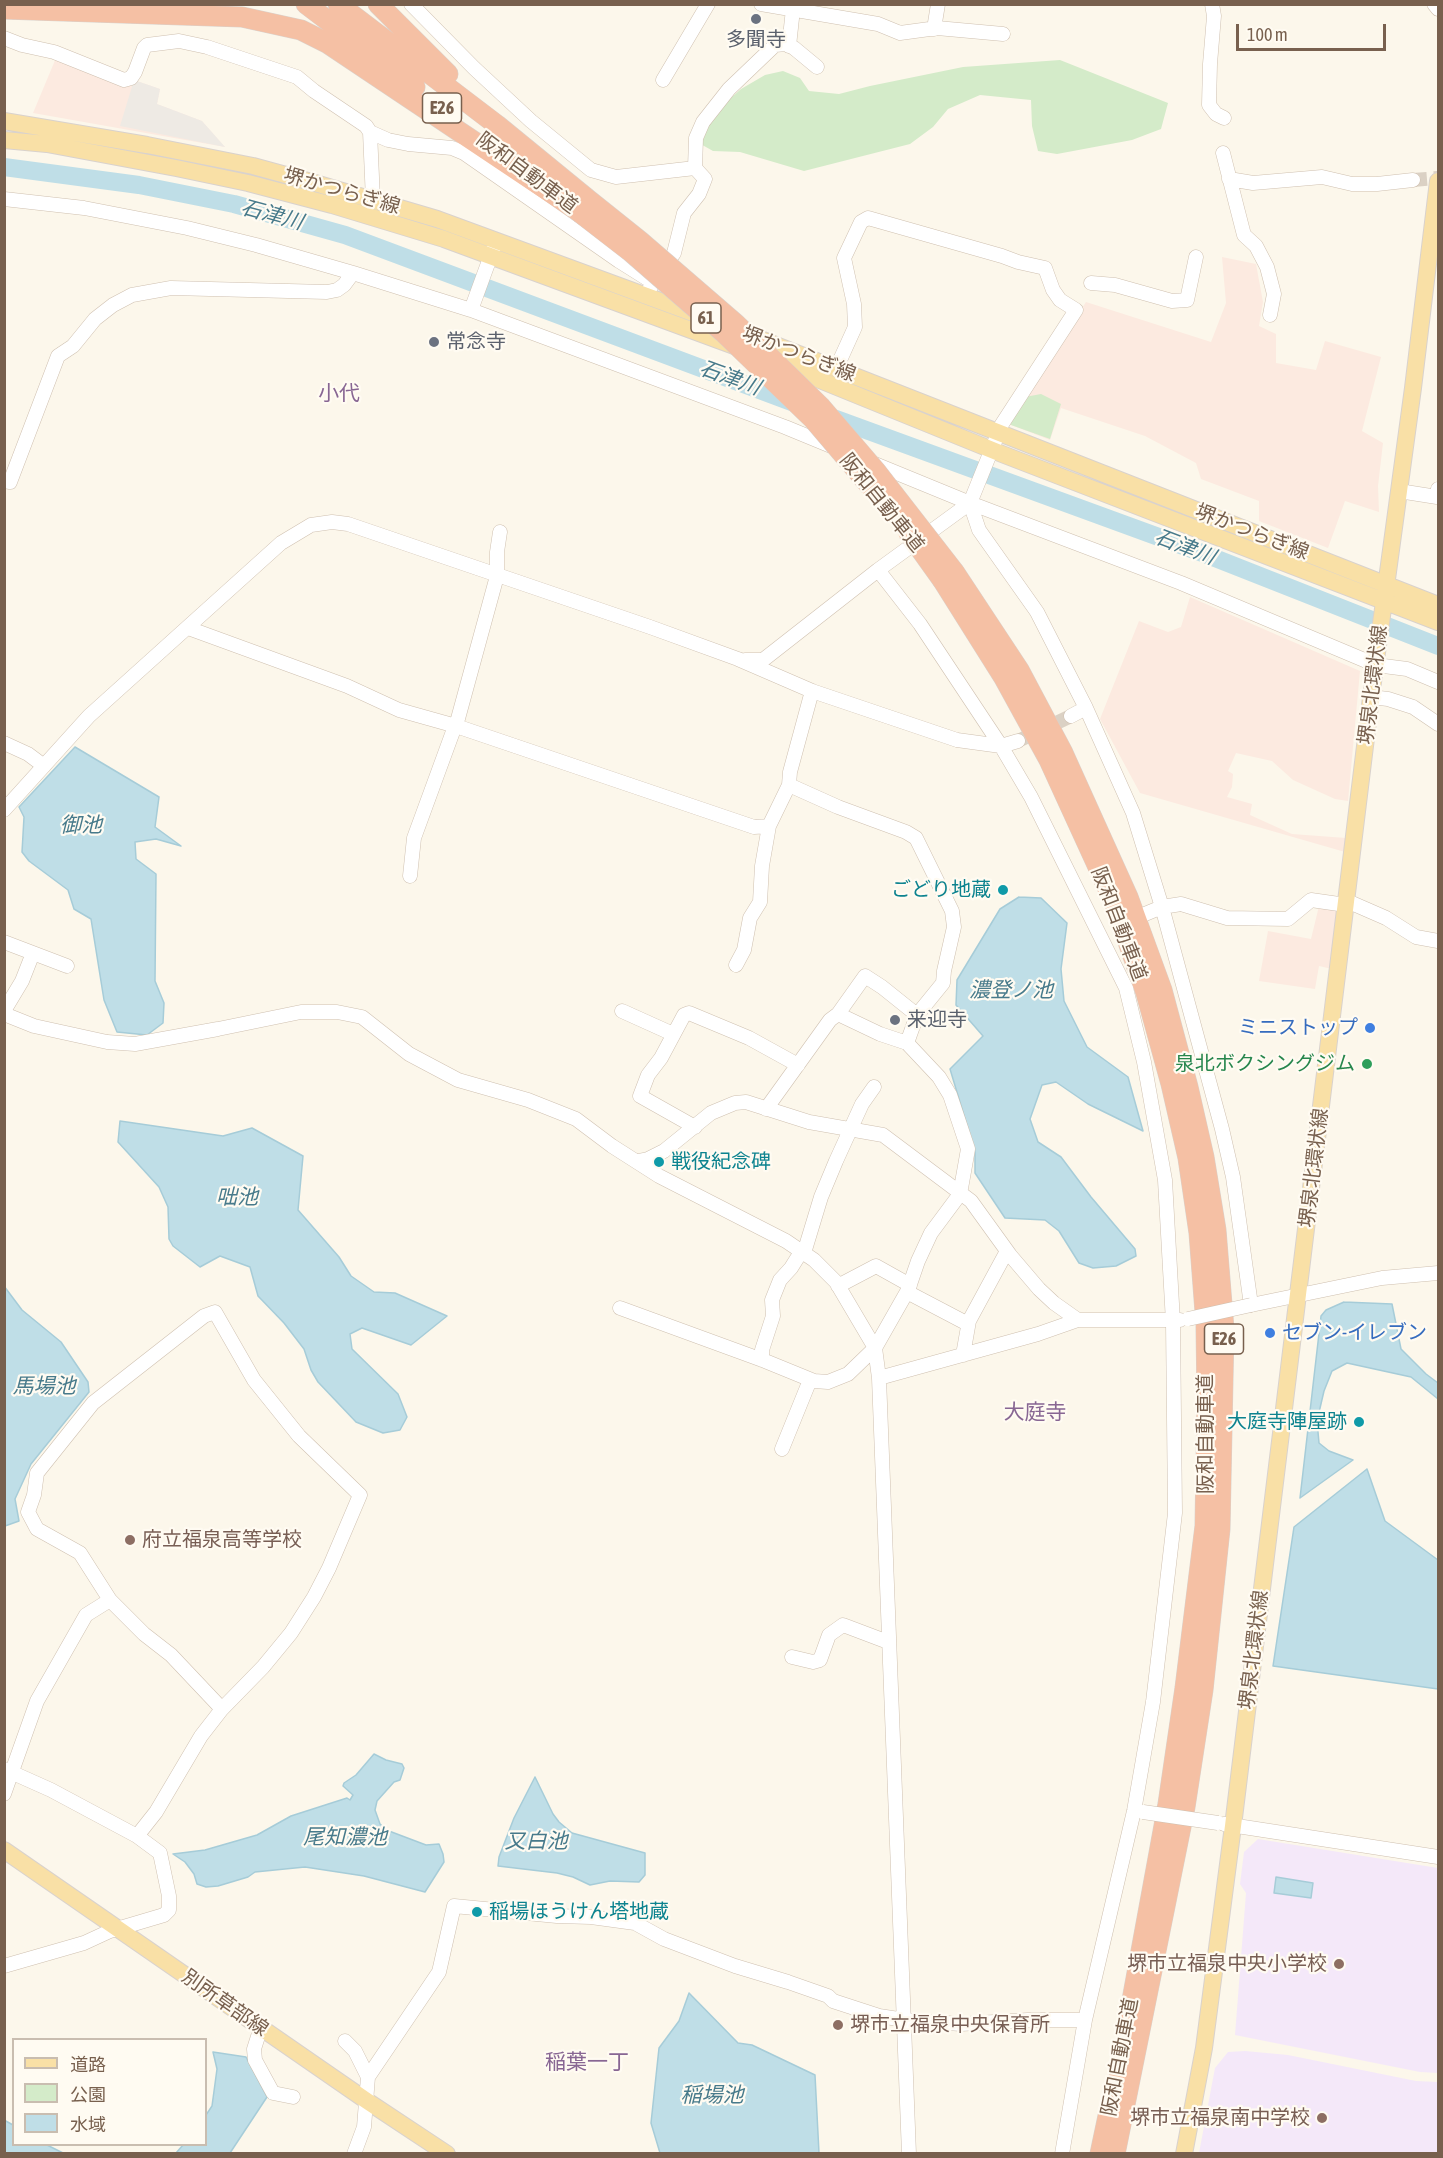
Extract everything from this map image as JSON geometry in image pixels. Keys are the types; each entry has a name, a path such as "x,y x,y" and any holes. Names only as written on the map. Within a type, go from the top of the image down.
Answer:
{"highway":[{"name":"阪和自動車道","path":"306,4 581,204"},
{"name":"阪和自動車道","path":"338,4 497,125 632,252 724,333 813,419 949,577 1025,680 1063,753 1128,897 1162,990 1204,1157 1216,1230 1224,1329 1220,1528 1203,1690 1185,1807 1115,2154"},
{"path":"378,4 424,52 475,98 497,125"},
{"path":"4,9 242,17 301,30 327,43 581,204"},
{"name":"阪和自動車道","path":"949,577 1049,760 1114,902 1146,993 1171,1084 1188,1158 1199,1233 1206,1336 1205,1526 1168,1804 1126,2035 1100,2154"}],"main road":[{"name":"堺かつらぎ線","path":"4,121 102,136 242,164 373,200 650,289 836,369 992,447"},
{"name":"堺かつらぎ線","path":"4,140 90,152 248,183 444,239 488,262 829,382 1438,622"},
{"name":"堺泉北環状線","path":"1184,2154 1204,2048 1226,1825 1298,1297 1371,697 1438,181"},
{"name":"堺かつらぎ線","path":"1384,601 1438,605"},
{"name":"別所草部線","path":"4,1850 447,2154"}],"street":[{"path":"411,4 474,68 531,121 591,170 616,177 695,168"},
{"path":"663,80 708,4"},
{"path":"761,4 879,24 900,33 934,29 1003,34"},
{"path":"934,29 938,4"},
{"path":"1212,4 1214,16 1209,105 1216,114 1224,118"},
{"path":"1434,4 1438,9"},
{"path":"789,46 793,9"},
{"path":"4,38 22,45 54,52 124,80 131,78 135,72 147,45 178,41 193,43 297,77 366,126 370,132 388,141 452,147 464,153 619,261 650,289 674,253 684,213 699,194 705,179 695,168 696,138 703,122 729,89 775,45 789,46 817,67"},
{"path":"370,132 373,200"},
{"path":"1223,153 1244,235 1256,246 1267,267 1274,294 1270,315"},
{"path":"1229,179 1253,183 1322,177 1352,184 1413,180"},
{"path":"4,199 84,208 187,228 256,244 472,307 785,427 970,503 1438,682"},
{"path":"738,659 763,660 878,570 970,503 992,447 1076,310 1060,300 1053,290 1045,268 868,218 861,222 844,258 854,304 855,327 836,369"},
{"path":"472,307 497,240"},
{"path":"1091,283 1115,285 1172,301 1187,300 1196,257"},
{"path":"4,481 10,482 58,357 74,346 94,319 113,305 132,295 171,288 327,292 337,290 344,285 353,273"},
{"path":"1399,491 1437,497 1438,489"},
{"path":"970,503 979,530 1036,612 1086,708 1133,813 1162,907 1222,1128 1233,1177 1251,1305"},
{"path":"4,810 89,716 281,543 312,525 332,522 348,524 650,627 738,659 812,691 957,740 1001,746 1018,741"},
{"path":"410,876 416,830 455,726 497,576 500,532"},
{"path":"878,570 920,624 1001,746 1031,797 1126,988 1144,1062 1165,1180 1173,1322 1175,1513 1139,1811 1085,2020 1062,2154"},
{"path":"188,628 347,687 399,710 455,726 754,827 769,826"},
{"path":"736,965 744,950 750,918 760,902 762,866 769,826 789,786 790,772 812,691"},
{"path":"1371,697 1388,699 1413,707 1438,724"},
{"path":"1071,716 1086,708"},
{"path":"4,743 28,754 44,766"},
{"path":"789,786 916,838 952,911 954,927 943,983 917,1015 907,1043"},
{"path":"1145,914 1162,907 1181,904 1227,918 1288,919 1311,900 1347,903 1386,918 1416,937 1438,941"},
{"path":"1097,932 1112,927"},
{"path":"4,942 67,966"},
{"path":"33,952 22,981 4,1012 34,1026 107,1042 135,1044 301,1012 337,1012 362,1017 409,1054 458,1080 528,1100 576,1119 612,1146 659,1176 786,1241 814,1260 838,1286 875,1348 879,1378 909,2154"},
{"path":"766,1109 830,1020 838,1014 865,976 917,1015"},
{"path":"622,1011 673,1034"},
{"path":"695,1127 640,1096 648,1075 661,1058 684,1015 688,1013 749,1038 798,1065"},
{"path":"620,1308 810,1380 828,1382 848,1374 875,1348 908,1289 918,1261 932,1233 960,1194 968,1149 950,1095 939,1077 907,1043 880,1034 838,1014"},
{"path":"762,1360 762,1350 773,1316 772,1300 780,1280 803,1252 821,1197 850,1129 862,1104 874,1087"},
{"path":"638,1161 648,1159 668,1148 711,1113 735,1103 746,1102 809,1122 883,1135 970,1201 1039,1289 1078,1320"},
{"path":"659,1176 668,1148"},
{"path":"963,1355 968,1324 1007,1251"},
{"path":"838,1286 876,1266 908,1289 968,1324"},
{"path":"879,1378 1038,1334 1078,1320 1173,1322 1382,1278 1438,1273"},
{"path":"137,1836 156,1812 201,1736 222,1709 263,1667 291,1633 329,1568 360,1495 299,1436 254,1380 215,1312 204,1316 93,1402 37,1473 34,1496 28,1512 37,1529 80,1553 110,1600 144,1634 171,1655 222,1709"},
{"path":"782,1449 810,1380"},
{"path":"4,1794 8,1770 37,1701 86,1615 110,1600"},
{"path":"792,1657 813,1662 820,1659 829,1635 843,1625 888,1642"},
{"path":"4,1966 84,1943 110,1931 164,1915 169,1910 169,1896 160,1853 137,1836 8,1770"},
{"path":"1139,1811 1438,1857"},
{"path":"368,2077 440,1972 454,1906 629,1922 646,1928 664,1939 735,1966 788,1982 828,1996 833,2001 879,2016 961,2024 1028,2020 1085,2020"},
{"path":"261,2027 254,2049 255,2060 273,2093 293,2097"},
{"path":"345,2041 355,2051 368,2077 364,2127 354,2154"}],"shaded area":[{"path":"56,58 132,86 134,80 160,89 157,104 202,121 225,147 33,113"},
{"path":"134,80 160,89 157,104 202,121 225,147 120,126"},
{"path":"1222,257 1256,264 1263,302 1259,326 1276,334 1276,363 1316,370 1325,341 1381,357 1362,431 1383,443 1378,486 1379,512 1345,501 1328,548 1259,521 1259,501 1201,479 1196,463 1145,436 1061,408 1050,440 1008,422 1086,302 1211,342 1226,303"},
{"path":"1190,597 1360,671 1348,801 1335,799 1293,780 1272,761 1236,753 1228,771 1233,774 1232,787 1227,797 1252,804 1250,815 1292,834 1346,838 1345,852 1140,793 1100,719 1139,621 1168,632 1181,627"},
{"path":"1319,906 1340,910 1332,969 1319,966 1315,989 1259,981 1268,931 1311,939"},
{"name":"堺市立福泉中央小学校","path":"1258,1839 1438,1868 1438,2073 1420,2072 1235,2035 1246,1893 1240,1884 1244,1852"},
{"name":"堺市立福泉南中学校","path":"1245,2051 1288,2055 1416,2081 1438,2082 1438,2153 1199,2153 1215,2068 1228,2052"}],"green space":[{"path":"1060,60 1168,103 1161,129 1132,140 1057,154 1038,151 1032,126 1031,100 980,95 948,109 933,127 910,144 804,171 740,152 713,151 697,142 712,115 741,89 765,75 783,71 800,78 809,91 839,94 963,67"},
{"path":"1041,394 1061,404 1050,439 1011,425 1009,422 1025,397"}],"water":[{"name":"御池","path":"75,747 159,797 155,827 181,846 156,839 135,842 136,859 156,874 155,981 164,1003 163,1023 147,1035 117,1032 104,1000 91,919 74,909 68,890 29,861 22,852 24,817 19,807"},
{"name":"濃登ノ池","path":"1019,897 1041,898 1067,923 1061,969 1064,1001 1087,1047 1128,1077 1143,1131 1088,1104 1056,1082 1042,1085 1030,1119 1038,1142 1061,1157 1135,1249 1136,1256 1116,1266 1093,1268 1079,1263 1059,1231 1045,1220 1005,1218 975,1173 975,1152 950,1069 983,1036 956,1005 957,980 1000,909"},
{"name":"咄池","path":"120,1121 223,1136 252,1128 303,1156 298,1210 339,1257 351,1276 374,1292 395,1293 447,1316 411,1345 362,1328 350,1334 352,1349 398,1394 407,1417 400,1430 383,1433 356,1422 318,1382 304,1349 284,1323 258,1296 250,1267 220,1256 200,1267 173,1246 169,1239 168,1207 159,1187 118,1142"},
{"name":"馬場池","path":"4,1286 22,1310 61,1342 88,1382 89,1392 31,1464 15,1499 19,1521 5,1526"},
{"path":"1344,1302 1392,1304 1401,1349 1438,1383 1438,1399 1411,1377 1347,1363 1332,1371 1324,1391 1317,1421 1319,1443 1329,1451 1353,1460 1300,1498 1321,1316 1326,1310"},
{"path":"1367,1469 1385,1521 1438,1560 1438,1689 1273,1666 1294,1527"},
{"name":"尾知濃池","path":"374,1754 402,1764 404,1768 400,1780 394,1782 377,1801 375,1810 380,1824 389,1831 426,1845 439,1844 443,1854 444,1862 425,1892 364,1876 305,1867 255,1872 248,1877 218,1886 206,1887 197,1884 194,1874 185,1862 173,1854 205,1850 257,1835 291,1816 347,1798 350,1800 353,1795 343,1786 344,1783 356,1775"},
{"name":"又白池","path":"535,1777 553,1814 572,1833 645,1853 645,1875 639,1882 610,1881 590,1885 557,1873 498,1866 499,1857 514,1818"},
{"path":"1276,1877 1313,1883 1311,1898 1274,1893"},
{"name":"稲場池","path":"689,1993 738,2043 752,2045 815,2075 819,2153 660,2153 651,2123 659,2048 679,2021"},
{"path":"213,2052 246,2057 267,2097 230,2153 176,2153 182,2146 207,2146 207,2114 212,2106 217,2069"},
{"path":"4,2120 12,2124 12,2146 49,2146 63,2153 5,2153"}],"waterway":[{"name":"石津川","path":"4,167 139,185 234,204 345,235 797,404"},
{"name":"石津川","path":"825,415 1197,551 1438,646"}],"tunnel":[{"path":"1413,180 1438,178"},
{"path":"1018,741 1071,716"}],"place":[{"name":"多聞寺","path":"756,19"},
{"name":"常念寺","path":"434,342"},
{"name":"ごどり地蔵","path":"1003,890"},
{"name":"来迎寺","path":"895,1020"},
{"name":"ミニストップ","path":"1370,1028"},
{"name":"泉北ボクシングジム","path":"1367,1064"},
{"name":"戦役紀念碑","path":"659,1162"},
{"name":"セブン-イレブン","path":"1270,1333"},
{"name":"大庭寺陣屋跡","path":"1359,1422"},
{"name":"府立福泉高等学校","path":"130,1540"},
{"name":"稲場ほうけん塔地蔵","path":"477,1912"},
{"name":"堺市立福泉中央小学校","path":"1339,1964"},
{"name":"堺市立福泉中央保育所","path":"838,2025"},
{"name":"堺市立福泉南中学校","path":"1322,2118"}],"district":[{"name":"小代","path":"339,393"},
{"name":"大庭寺","path":"1035,1412"},
{"name":"稲葉一丁","path":"587,2062"}]}
